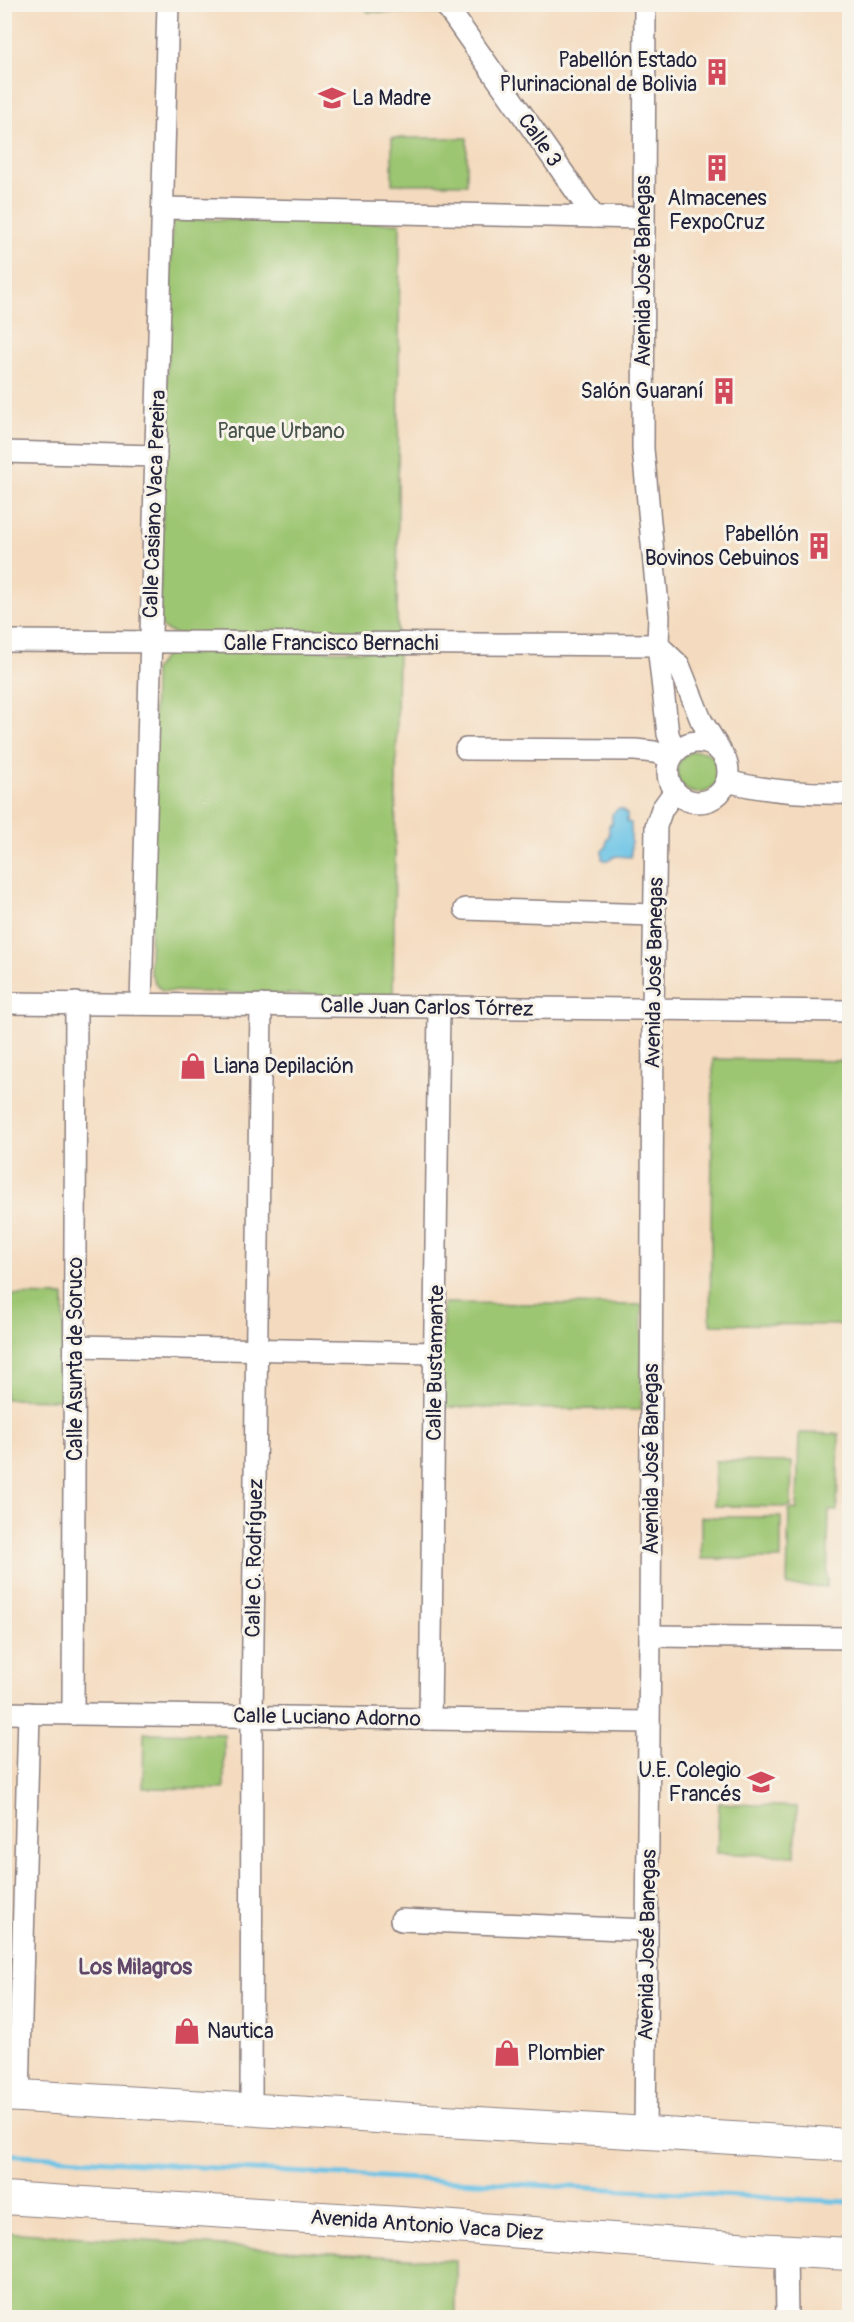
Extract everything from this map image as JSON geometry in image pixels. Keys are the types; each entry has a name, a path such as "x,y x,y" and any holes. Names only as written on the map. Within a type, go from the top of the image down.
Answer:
{"highway":[{"path":"12,2095 849,2145"},
{"name":"Avenida Antonio Vaca Diez","path":"4,2198 849,2254"}],"street":[{"name":"Calle Casiano Vaca Pereira","path":"141,1004 168,4"},
{"name":"Calle 3","path":"445,4 594,217"},
{"name":"Avenida José Banegas","path":"645,4 643,449 659,616 658,645 668,734 673,754"},
{"path":"163,208 643,218"},
{"path":"4,452 156,456"},
{"name":"Calle Francisco Bernachi","path":"4,641 658,645"},
{"path":"658,645 679,665 701,720 720,750 728,768 727,781 720,793 707,801 686,800 675,791 668,771 673,754 687,743 700,741 714,745 720,750"},
{"path":"466,749 635,750 673,754"},
{"path":"727,781 766,790 810,794 849,793"},
{"name":"Avenida José Banegas","path":"645,2132 654,915 656,826 662,809 675,791"},
{"path":"465,909 654,915"},
{"name":"Calle Juan Carlos Tórrez","path":"4,1003 849,1011"},
{"name":"Calle Asunta de Soruco","path":"73,1714 76,1004"},
{"name":"Calle C. Rodríguez","path":"251,2110 252,1716 261,1005"},
{"name":"Calle Bustamante","path":"429,1719 440,1007"},
{"path":"75,1346 435,1353"},
{"path":"650,1636 849,1638"},
{"name":"Calle Luciano Adorno","path":"4,1713 649,1722"},
{"path":"12,2095 29,1713"},
{"path":"401,1920 647,1930"},
{"path":"786,2250 787,2318"}],"green space":[{"path":"364,5 435,5 442,14 368,12"},
{"path":"392,138 467,138 467,184 392,184"},
{"name":"Parque Urbano","path":"181,219 400,223 397,635 175,634 163,629 159,620 172,222"},
{"path":"174,650 398,651 393,997 163,991 156,985 150,971 154,670 163,658"},
{"path":"698,751 706,752 713,757 718,764 718,780 713,787 706,792 698,793 690,792 683,787 678,780 677,772 678,764 683,757 690,752"},
{"path":"713,1059 849,1061 849,1325 710,1324"},
{"path":"5,1295 64,1296 63,1400 5,1399"},
{"path":"443,1303 642,1305 641,1410 441,1407"},
{"path":"799,1433 839,1434 837,1511 829,1511 827,1587 787,1586 789,1510 797,1509"},
{"path":"715,1461 792,1462 791,1507 714,1506"},
{"path":"701,1517 781,1517 781,1559 701,1559"},
{"path":"144,1733 224,1734 224,1789 143,1788"},
{"path":"719,1803 797,1807 795,1856 717,1853"},
{"path":"4,2232 456,2261 456,2317 5,2317"}],"water":[{"path":"622,809 627,814 627,822 631,823 631,857 616,856 604,860 602,851 609,838 612,814"}],"waterway":[{"path":"4,2154 215,2168 850,2202"}],"place":[{"name":"Pabellón Estado Plurinacional de Bolivia","path":"717,72"},
{"name":"La Madre","path":"332,98"},
{"name":"Almacenes FexpoCruz","path":"717,168"},
{"name":"Salón Guaraní","path":"724,391"},
{"name":"Pabellón Bovinos Cebuinos","path":"819,546"},
{"name":"Liana Depilación","path":"193,1066"},
{"name":"U.E. Colegio Francés","path":"761,1782"},
{"name":"Nautica","path":"187,2031"},
{"name":"Plombier","path":"507,2053"}],"district":[{"name":"Los Milagros","path":"135,1966"}]}
